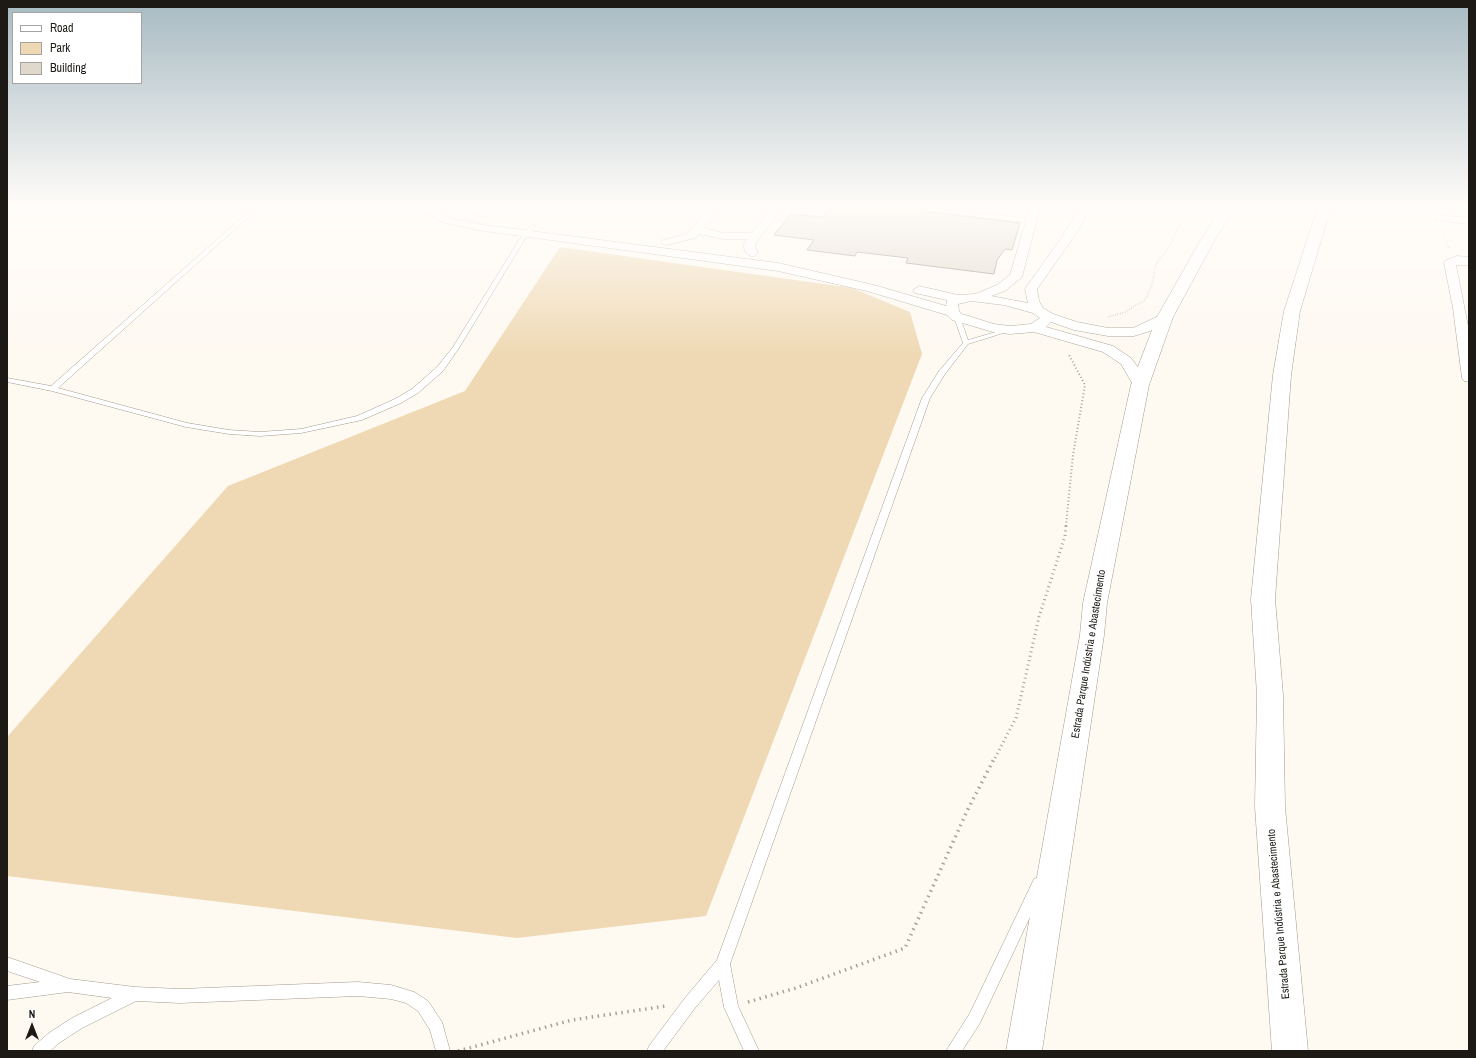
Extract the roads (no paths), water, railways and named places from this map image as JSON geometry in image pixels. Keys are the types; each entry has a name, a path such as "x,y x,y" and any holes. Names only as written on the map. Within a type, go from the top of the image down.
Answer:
{"highway":[{"name":"Estrada Parque Indústria e Abastecimento","path":"1024,1051 1092,635 1095,603 1140,385 1164,317 1198,256"},
{"name":"Estrada Parque Indústria e Abastecimento","path":"1290,1051 1270,807 1270,695 1264,599 1282,375 1292,311 1309,256"}],"street":[{"path":"699,256 778,267 825,276 878,290 993,328 1010,330 1034,328 1092,343 1118,355 1133,370 1140,385"},
{"path":"774,256 805,261"},
{"path":"971,298 1001,288 1016,277 1022,256"},
{"path":"1034,328 1042,324 1043,314 1033,301 1031,289 1054,256"},
{"path":"1469,261 1452,261 1450,263 1464,308 1469,378"},
{"path":"841,269 958,299 971,298 1005,301 1074,326 1108,332 1134,332 1145,328 1164,317"},
{"path":"955,315 952,303 958,299"}],"lane":[{"path":"53,389 202,256"},
{"path":"7,380 53,389 186,425 229,432 260,434 301,431 359,418 382,409 410,394 429,380 440,369 456,348 513,256"},
{"path":"955,315 966,343"},
{"path":"654,1051 690,1003 723,964 926,398 942,373 966,343 1010,330"},
{"path":"953,1051 975,1018 1058,842"},
{"path":"7,964 70,986 135,994 180,996 358,990 391,992 409,997 424,1006 437,1027 443,1051"},
{"path":"723,964 731,1007 752,1051"},
{"path":"7,993 70,986"},
{"path":"39,1051 54,1038 77,1023 135,994"}]}
